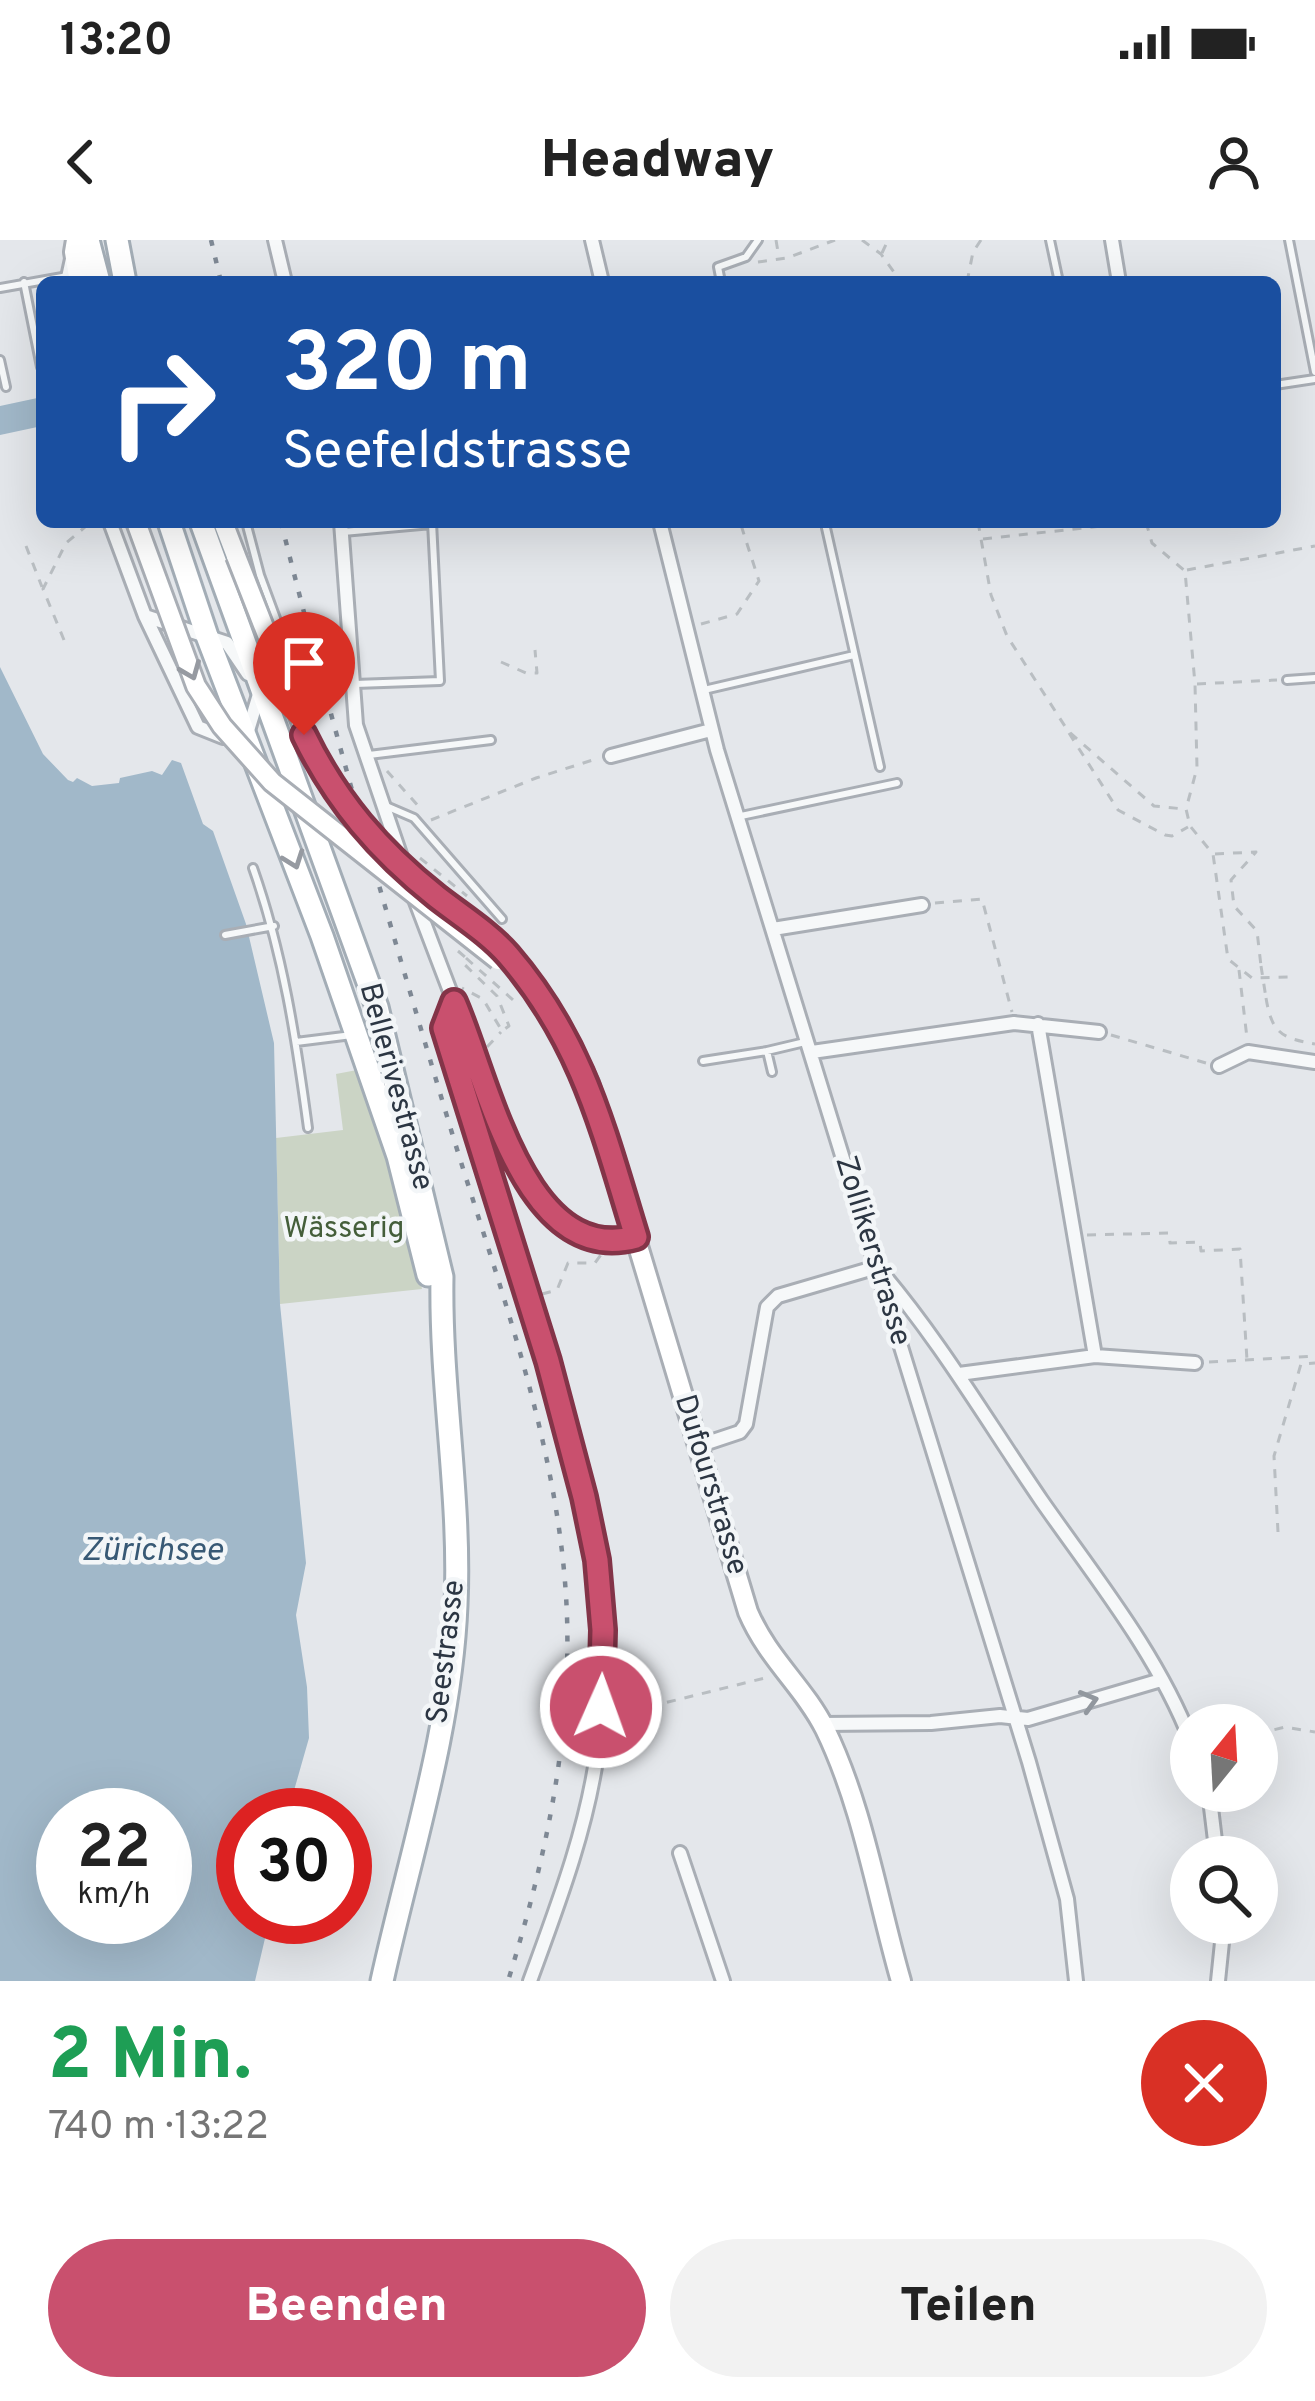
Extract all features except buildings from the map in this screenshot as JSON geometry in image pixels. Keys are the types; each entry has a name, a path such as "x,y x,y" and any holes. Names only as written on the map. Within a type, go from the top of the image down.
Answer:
{"main road":[{"path":"118,243 124,276"},
{"path":"118,243 134,276"},
{"path":"72,276 80,244"},
{"path":"80,244 96,276"},
{"name":"Dufourstrasse","path":"138,528 196,686 222,726 272,782 502,956"},
{"name":"Bellerivestrasse","path":"171,528 398,1156 441,1317"},
{"name":"Bellerivestrasse","path":"203,528 260,690 278,724 389,1048 442,1277 441,1317"},
{"name":"Dufourstrasse","path":"225,528 304,735 337,796 389,857 502,956 525,992 562,1028 589,1083 758,1635 823,1724 850,1791 901,1981"},
{"name":"Seestrasse","path":"382,1981 440,1729 456,1610 458,1546 441,1317"}],"street":[{"path":"275,240 284,276"},
{"path":"592,240 601,276"},
{"path":"1112,240 1118,276"},
{"path":"112,528 145,616 198,727 223,737 247,734 260,690"},
{"path":"342,528 356,724 425,932 517,1167 541,1206 580,1234 612,1240 636,1237"},
{"name":"Zollikerstrasse","path":"661,528 711,730 1016,1718 1067,1899 1076,1981"},
{"name":"Bellerivestrasse","path":"145,616 227,643 260,690"},
{"path":"611,756 711,730"},
{"path":"772,928 922,904"},
{"path":"454,1002 444,1028 563,1413 597,1560 603,1630 598,1752 589,1797 568,1875 530,1981"},
{"path":"810,1047 1014,1023 1100,1032"},
{"path":"1038,1024 1095,1356"},
{"path":"1219,1066 1248,1052 1315,1062"},
{"path":"698,1446 740,1432 746,1424 767,1307 778,1296 877,1267 959,1374 1173,1704"},
{"path":"959,1374 1095,1356 1197,1363"},
{"path":"823,1724 1028,1718 1161,1680"},
{"path":"680,1853 723,1981"},
{"path":"1218,1981 1222,1944"}],"lane":[{"path":"720,276 718,267 746,257 758,240"},
{"path":"1050,240 1058,276"},
{"path":"1281,384 1315,375 1289,240"},
{"path":"24,281 36,342"},
{"path":"0,288 36,281"},
{"path":"0,360 6,387"},
{"path":"248,528 292,665 286,705"},
{"path":"351,685 440,681 432,528"},
{"path":"826,528 880,766"},
{"path":"700,690 854,655"},
{"path":"1288,680 1315,677"},
{"path":"366,756 491,740"},
{"path":"738,817 897,783"},
{"path":"385,806 414,818 502,919"},
{"path":"253,868 274,926 308,1128"},
{"path":"225,935 274,926"},
{"path":"296,1042 356,1034"},
{"path":"703,1061 810,1047"},
{"path":"766,1051 772,1072"}],"path":[{"path":"776,240 780,260"},
{"path":"751,263 780,260 835,240"},
{"path":"862,240 881,254 897,276"},
{"path":"881,254 888,240"},
{"path":"968,276 981,240"},
{"path":"43,589 67,543 84,528"},
{"path":"694,626 736,614 759,581 741,528"},
{"path":"979,528 991,595 1007,636 1118,811 1172,836 1190,826"},
{"path":"982,539 1070,528"},
{"path":"1147,528 1151,543 1185,571 1197,768 1186,809 1190,826 1213,854 1228,959 1252,978 1290,977"},
{"path":"26,546 64,640"},
{"path":"1185,571 1315,546"},
{"path":"500,662 537,673 536,650"},
{"path":"1195,684 1288,680"},
{"path":"1068,731 1154,806 1186,809"},
{"path":"429,821 536,778 611,756"},
{"path":"410,850 467,896"},
{"path":"1213,854 1256,852 1231,880 1234,906 1257,931 1269,1020 1286,1039 1315,1044"},
{"path":"418,865 470,907"},
{"path":"922,904 982,898 1012,1016"},
{"path":"458,951 512,1000 525,992"},
{"path":"465,957 464,964 497,996 509,1027 494,1039"},
{"path":"1239,969 1248,1052"},
{"path":"448,988 463,988 483,1000 502,1031"},
{"path":"1100,1032 1219,1066"},
{"path":"1086,1234 1169,1233 1170,1243 1200,1242 1201,1251 1240,1249 1247,1360"},
{"path":"529,1297 557,1290 568,1263 595,1263 604,1251"},
{"path":"1197,1363 1315,1359"},
{"path":"1277,1532 1274,1456 1301,1364 1315,1359"},
{"path":"601,1707 636,1710 761,1679"},
{"path":"1278,1729 1315,1732"}],"green space":[{"name":"Wässerig","path":"357,1070 397,1167 422,1289 280,1304 276,1138 343,1130 336,1074"}],"water":[{"path":"36,398 36,427 0,435 0,406"},
{"name":"Zürichsee","path":"0,667 43,754 68,780 77,778 92,786 119,783 120,778 152,771 162,775 172,760 181,763 203,824 213,831 246,924 274,1043 280,1304 306,1563 296,1615 309,1738 295,1788 216,1788 216,1944 264,1944 255,1981 0,1981"}],"railway":[{"path":"211,240 220,276"},
{"path":"283,528 385,905 508,1311 553,1493 567,1616 565,1710 544,1846 508,1981"}],"route":[{"path":"304,735 337,796 373,840 506,952 562,1028 589,1083 636,1237 612,1240 580,1234 541,1206 517,1167 454,1002 444,1028 517,1257 584,1497 597,1560 603,1630 601,1707"}]}
